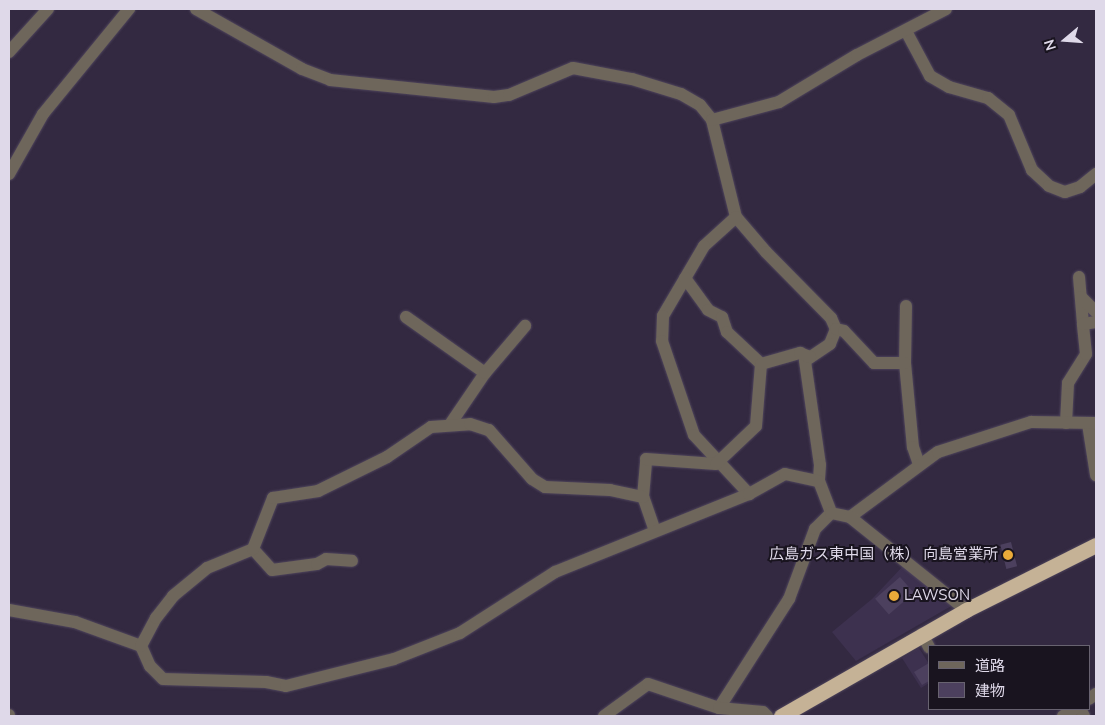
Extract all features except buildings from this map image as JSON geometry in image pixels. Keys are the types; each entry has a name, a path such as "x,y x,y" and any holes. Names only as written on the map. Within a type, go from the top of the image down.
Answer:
{"highway":[{"path":"781,716 926,640 966,610 1096,546"}],"street":[{"path":"9,52 48,9"},
{"path":"9,174 43,114 129,9"},
{"path":"196,9 302,69 330,80 494,97 509,95 572,68 632,79 681,94 700,105 712,120 736,217 766,252 831,318 836,329 830,344 804,361 820,465 819,481 832,514"},
{"path":"712,120 780,102 857,55 946,9"},
{"path":"906,31 930,76 949,87 988,98 1009,115 1032,170 1049,186 1065,192 1080,187 1096,174"},
{"path":"736,217 704,246 664,316 662,341 694,435 750,494"},
{"path":"1066,423 1068,383 1086,354 1090,323 1081,297 1078,277"},
{"path":"686,278 708,310 722,317 727,332 761,364"},
{"path":"1081,297 1096,312"},
{"path":"906,306 905,364 913,447 919,464"},
{"path":"406,317 485,373"},
{"path":"451,423 485,373 525,326"},
{"path":"836,329 844,331 874,363 905,364"},
{"path":"761,364 800,353 810,357"},
{"path":"655,531 643,497 646,460 716,464 720,462 737,440 756,426 761,364"},
{"path":"850,517 919,464 938,452 1031,422 1092,423 1096,475"},
{"path":"643,497 610,490 544,487 532,479 489,430 470,424 451,423 431,427 387,457 318,491 273,498 253,549 207,568 173,596 156,618 142,646 150,666 163,679 266,682 286,686 394,659 460,633 555,572 750,494 785,474 819,481"},
{"path":"832,514 850,517 966,610"},
{"path":"719,708 789,599 815,529 832,514"},
{"path":"253,549 272,570 317,564 326,559 352,561"},
{"path":"9,610 75,622 142,646"},
{"path":"604,716 648,684 719,708 763,712 767,716"}],"shaded area":[{"path":"903,566 953,605 856,661 832,632 872,599"},
{"path":"919,648 928,662 928,684 921,688 902,658"}],"place":[{"name":"広島ガス東中国（株） 向島営業所","path":"1008,555"},
{"name":"LAWSON","path":"894,596"}]}
